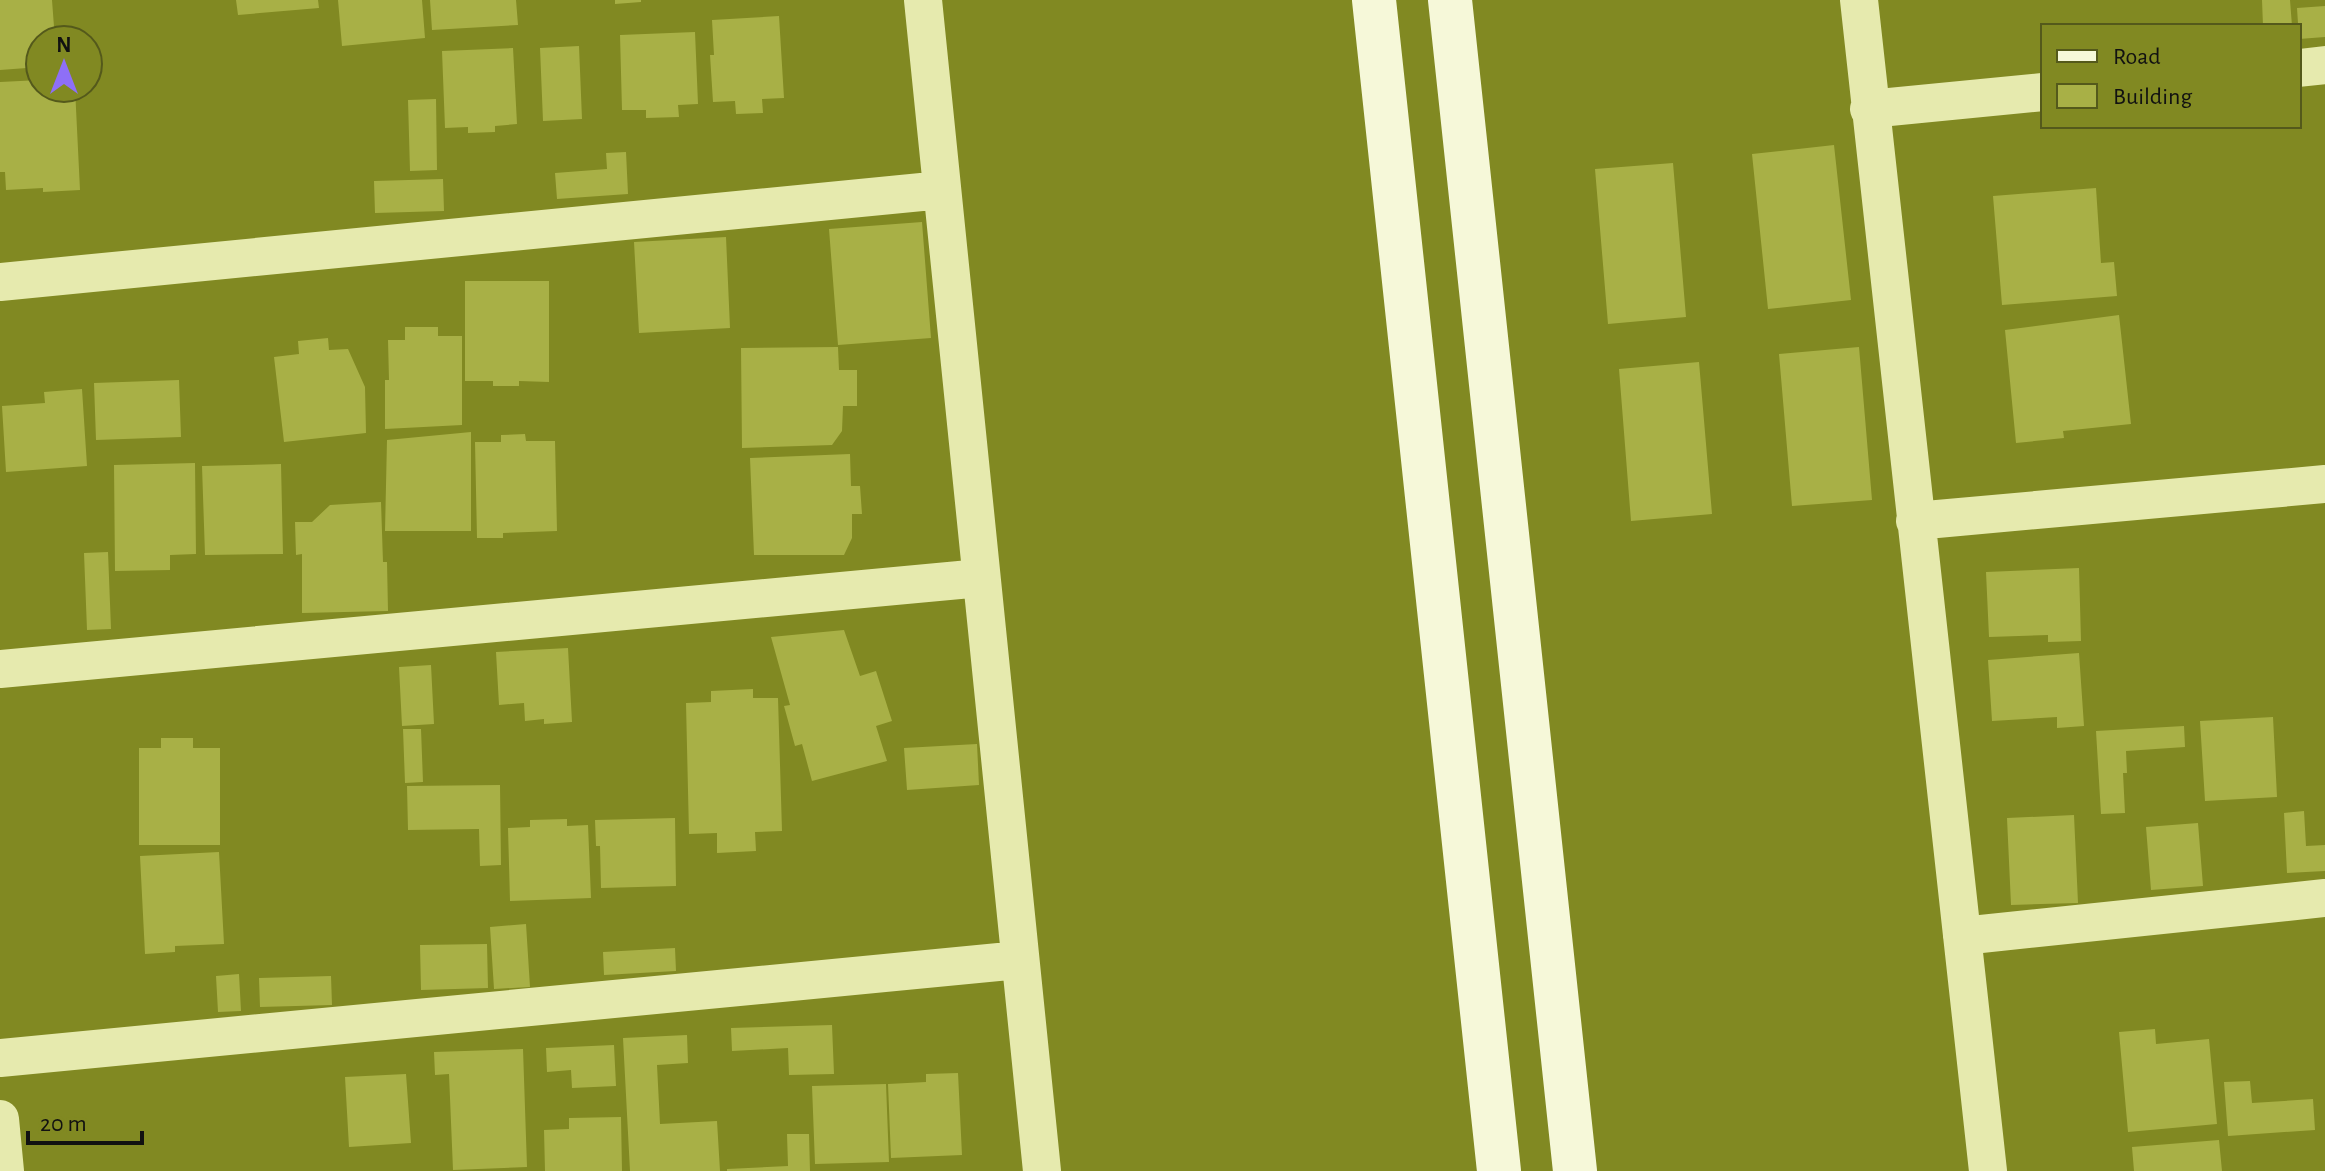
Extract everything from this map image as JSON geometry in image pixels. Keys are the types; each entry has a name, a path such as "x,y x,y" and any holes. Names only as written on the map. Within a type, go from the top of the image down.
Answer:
{"main road":[{"path":"1374,0 1499,1171"},
{"path":"1450,0 1575,1171"}],"street":[{"path":"923,0 1042,1171"},
{"path":"1859,0 1988,1171"},
{"path":"2301,68 2325,65"},
{"path":"1869,109 2041,92"},
{"path":"0,282 942,190"},
{"path":"1915,521 2325,484"},
{"path":"0,669 981,578"},
{"path":"1962,936 2325,898"},
{"path":"0,1058 1020,960"},
{"path":"0,1119 5,1171"}],"building":[{"path":"0,0 52,0 54,24 24,24 24,68 0,70"},
{"path":"236,0 318,0 319,8 238,15"},
{"path":"338,0 422,0 425,38 342,46"},
{"path":"430,0 516,0 518,25 432,30"},
{"path":"615,0 641,0 641,2 615,4"},
{"path":"2262,0 2290,0 2292,24 2263,24"},
{"path":"2325,6 2325,37 2301,39 2297,8"},
{"path":"779,16 784,98 762,99 763,113 736,114 735,101 713,102 710,55 714,55 712,20"},
{"path":"695,32 698,104 678,105 679,117 646,118 646,110 622,110 620,35"},
{"path":"579,46 582,119 543,121 540,48"},
{"path":"513,48 517,124 495,126 495,132 468,133 468,127 445,128 442,51"},
{"path":"24,81 24,104 76,104 80,190 6,190 5,172 0,172 0,82"},
{"path":"436,99 437,170 410,171 408,100"},
{"path":"1834,145 1851,300 1768,309 1752,154"},
{"path":"626,152 628,194 557,199 555,173 607,169 606,153"},
{"path":"1673,163 1686,317 1608,324 1595,169"},
{"path":"443,179 444,211 375,213 374,181"},
{"path":"2096,188 2101,263 2114,262 2117,296 2002,305 1993,196"},
{"path":"922,222 931,338 838,345 829,229"},
{"path":"726,237 730,328 639,333 634,242"},
{"path":"465,281 549,281 549,382 519,381 519,386 493,386 493,381 465,381"},
{"path":"2119,315 2131,424 2063,431 2064,438 2016,443 2005,330"},
{"path":"405,327 438,327 438,336 462,336 462,425 385,429 388,340 405,340"},
{"path":"328,338 329,350 348,349 365,387 366,433 284,442 274,357 299,354 298,341"},
{"path":"838,347 839,370 857,370 857,406 843,406 842,431 832,445 742,448 741,348"},
{"path":"1859,347 1872,500 1792,506 1779,354"},
{"path":"1699,362 1712,514 1631,521 1619,369"},
{"path":"179,380 181,437 96,440 94,383"},
{"path":"82,389 87,466 6,472 2,406 45,403 44,392"},
{"path":"471,432 471,531 385,531 387,440"},
{"path":"525,434 526,441 555,441 557,531 503,533 503,538 477,538 475,442 501,442 501,435"},
{"path":"850,454 851,486 860,486 862,514 852,514 852,538 844,555 754,555 750,458"},
{"path":"195,463 196,554 170,555 170,570 115,571 114,465"},
{"path":"281,464 283,554 205,555 202,466"},
{"path":"381,502 388,611 302,613 302,554 296,555 295,522 312,522 330,505"},
{"path":"108,552 111,629 87,630 84,553"},
{"path":"2079,568 2081,641 2048,642 2048,635 1989,637 1986,572"},
{"path":"844,630 860,676 876,671 892,721 876,726 887,761 812,781 802,744 795,746 784,706 790,705 771,637"},
{"path":"568,648 572,722 544,724 544,719 525,721 524,703 499,705 496,652"},
{"path":"2079,653 2084,726 2057,728 2057,717 1992,721 1988,660"},
{"path":"431,665 434,724 402,726 399,667"},
{"path":"753,689 753,698 778,698 782,831 755,832 756,851 717,853 717,833 689,834 686,703 711,702 711,691"},
{"path":"2273,717 2277,797 2205,801 2200,721"},
{"path":"2184,726 2185,747 2126,751 2127,773 2123,773 2125,813 2101,814 2096,731"},
{"path":"403,729 421,729 423,782 405,783"},
{"path":"161,738 193,738 193,748 220,748 220,845 139,845 139,748 161,748"},
{"path":"977,744 979,785 907,790 904,748"},
{"path":"500,785 501,865 480,866 479,829 408,830 407,786"},
{"path":"2304,811 2306,846 2325,845 2325,871 2287,873 2284,813"},
{"path":"2074,815 2078,903 2011,905 2007,818"},
{"path":"675,818 676,886 601,888 600,846 596,846 595,820"},
{"path":"567,819 567,826 588,825 591,898 510,901 508,828 530,827 530,820"},
{"path":"2198,823 2203,886 2151,890 2146,827"},
{"path":"219,852 224,944 175,946 175,952 145,954 140,856"},
{"path":"526,924 530,987 494,989 490,927"},
{"path":"487,944 488,988 421,990 420,945"},
{"path":"675,948 676,971 604,975 603,952"},
{"path":"239,974 241,1011 218,1012 216,976"},
{"path":"331,976 332,1005 260,1007 259,978"},
{"path":"832,1025 834,1074 789,1075 788,1048 732,1051 731,1028"},
{"path":"2155,1029 2156,1044 2209,1039 2217,1124 2128,1132 2119,1032"},
{"path":"687,1035 688,1063 657,1065 660,1124 717,1121 720,1171 630,1171 623,1038"},
{"path":"614,1045 616,1086 572,1088 571,1070 547,1072 546,1048"},
{"path":"523,1049 527,1167 453,1170 449,1074 435,1075 434,1052"},
{"path":"958,1073 962,1155 891,1158 888,1084 926,1082 926,1074"},
{"path":"406,1074 411,1143 349,1147 345,1077"},
{"path":"2250,1081 2252,1103 2313,1099 2315,1130 2228,1136 2224,1082"},
{"path":"886,1084 889,1162 815,1164 812,1086"},
{"path":"621,1117 622,1171 545,1171 544,1130 569,1129 569,1118"},
{"path":"787,1134 809,1134 810,1171 727,1171 788,1166"},
{"path":"2219,1140 2222,1171 2134,1171 2132,1147"}]}
